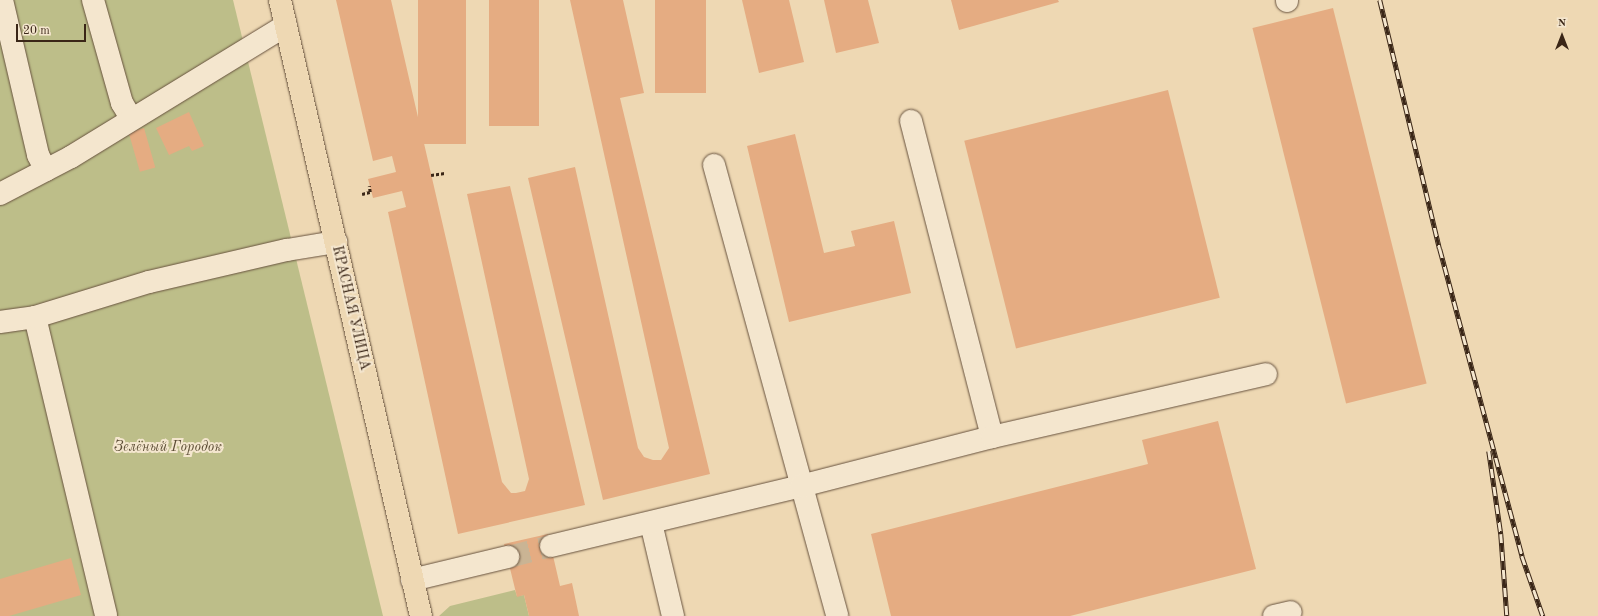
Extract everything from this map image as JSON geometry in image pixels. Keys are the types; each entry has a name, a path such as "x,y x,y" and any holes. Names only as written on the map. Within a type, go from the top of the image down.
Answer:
{"main road":[{"name":"КРАСНАЯ УЛИЦА","path":"280,0 327,180 336,242 421,616"}],"lane":[{"path":"2,0 38,155 46,170"},
{"path":"93,0 122,103 131,118"},
{"path":"0,194 118,129 131,118 286,25"},
{"path":"911,121 992,437"},
{"path":"714,165 837,616"},
{"path":"0,322 35,317 149,282 287,250 336,242"},
{"path":"35,317 106,616"},
{"path":"551,546 801,486 992,437 1266,374"},
{"path":"651,523 673,616"},
{"path":"412,580 508,557"}],"path":[{"path":"431,175 445,173"},
{"path":"362,194 370,192 369,186"}],"green space":[{"name":"Зелёный Городок","path":"0,0 233,0 383,616 0,616"},
{"path":"515,590 517,596 524,595 529,616 439,616 450,606"}],"building":[{"path":"336,0 391,0 502,482 511,493 516,493 525,491 529,479 467,194 510,186 585,505 458,534 388,212 406,207 402,191 373,198 368,179 396,172 392,156 373,161"},
{"path":"418,0 466,0 466,144 418,144"},
{"path":"489,0 539,0 539,126 489,126"},
{"path":"570,0 623,0 644,93 620,98 710,474 603,500 528,178 575,167 638,448 644,457 653,460 661,460 669,448"},
{"path":"655,0 706,0 706,93 655,93"},
{"path":"742,0 789,0 804,62 759,73"},
{"path":"824,0 868,0 879,43 836,53"},
{"path":"951,0 1058,0 1059,2 959,30"},
{"path":"1333,8 1427,384 1346,404 1252,28"},
{"path":"1168,90 1220,298 1016,348 964,141"},
{"path":"189,112 204,146 192,151 189,146 169,155 156,128"},
{"path":"144,128 155,167 140,172 129,132"},
{"path":"795,134 824,253 855,246 851,231 894,221 911,293 789,322 747,146"},
{"path":"1218,421 1256,569 1070,616 891,616 871,534 1148,464 1142,440"},
{"path":"548,534 560,586 572,583 579,616 529,616 524,595 517,597 504,544"},
{"path":"71,558 81,595 9,616 0,616 0,579"}],"tunnel":[{"path":"508,557 551,546"}],"railway":[{"path":"1380,0 1440,249 1522,556 1543,616"},
{"path":"1489,451 1501,534 1507,616"}]}
